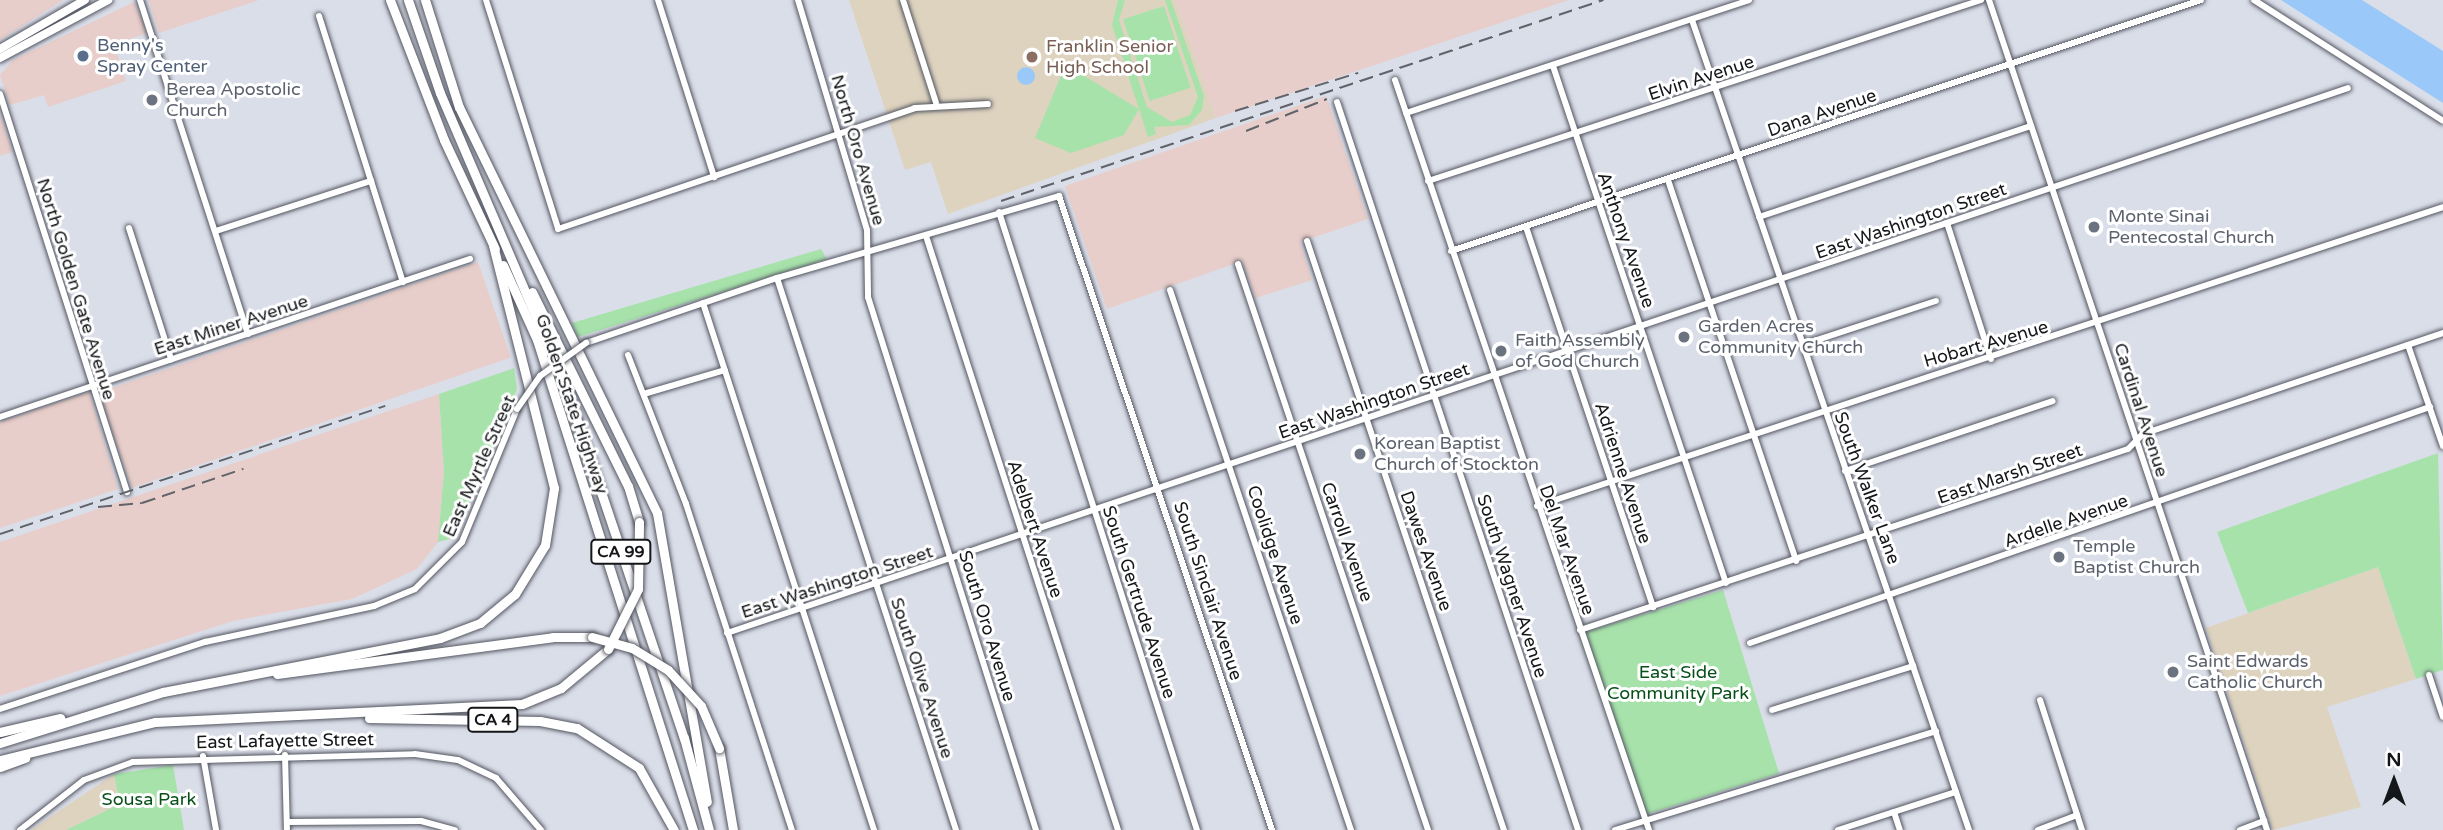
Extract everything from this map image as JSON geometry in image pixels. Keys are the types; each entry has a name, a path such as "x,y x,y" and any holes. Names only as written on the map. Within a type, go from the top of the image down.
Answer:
{"highway":[{"name":"Golden State Highway","path":"390,0 444,139 537,340 693,830"},
{"name":"Golden State Highway","path":"408,0 440,93 522,277 564,382 709,830"},
{"path":"425,0 459,107 657,513 704,810"},
{"path":"0,732 223,680 455,634 506,603 535,567 552,517 551,461 494,245"},
{"path":"262,717 522,704 561,688 608,649 638,589 639,522 542,307 522,277"},
{"path":"223,680 553,636 592,637 647,655 678,678 701,706 719,748 733,830"},
{"path":"0,743 124,703"},
{"name":"CA 4","path":"0,760 83,734 155,722 262,717 568,726 603,740 639,768 674,830"},
{"path":"0,767 83,734"}],"main road":[{"path":"0,49 85,0"},
{"path":"0,58 108,0"}],"street":[{"path":"140,0 248,334"},
{"path":"486,0 558,229 936,103 988,104"},
{"path":"658,0 714,177"},
{"name":"North Oro Avenue","path":"798,0 841,134 867,230 868,297 910,430"},
{"path":"903,0 936,103"},
{"path":"1406,113 1749,0"},
{"name":"Elvin Avenue","path":"1428,181 1981,0"},
{"name":"Cardinal Avenue","path":"1989,0 2267,830"},
{"name":"Dana Avenue","path":"1451,251 2201,0"},
{"path":"2254,0 2443,121"},
{"path":"319,16 403,282"},
{"name":"South Walker Lane","path":"1692,20 1969,830"},
{"name":"Anthony Avenue","path":"1553,66 1726,583"},
{"name":"Del Mar Avenue","path":"1395,80 1537,506 1649,830"},
{"name":"East Washington Street","path":"727,633 2348,88"},
{"name":"North Golden Gate Avenue","path":"0,94 127,492"},
{"name":"South Wagner Avenue","path":"1337,102 1578,830"},
{"path":"1759,217 2031,126"},
{"path":"1668,180 1796,561"},
{"path":"216,231 371,181"},
{"name":"East Myrtle Street","path":"0,709 205,642 374,606 415,589 462,542 517,409 540,376 586,343 777,278 867,255 1059,195"},
{"name":"South Sinclair Avenue","path":"1059,195 1161,488 1272,830"},
{"name":"Hobart Avenue","path":"1537,506 1824,410 1991,359 2443,207"},
{"name":"South Gertrude Avenue","path":"999,212 1197,830"},
{"path":"1947,223 1991,359"},
{"name":"Adrienne Avenue","path":"1526,227 1653,607"},
{"path":"129,228 171,359"},
{"name":"Adelbert Avenue","path":"926,236 1118,830"},
{"name":"Dawes Avenue","path":"1307,241 1504,830"},
{"name":"East Miner Avenue","path":"0,417 470,259"},
{"name":"Carroll Avenue","path":"1238,264 1428,830"},
{"name":"South Olive Avenue","path":"777,278 956,830"},
{"name":"Coolidge Avenue","path":"1170,290 1352,830"},
{"path":"1802,345 1936,301"},
{"path":"703,303 874,830"},
{"name":"East Marsh Street","path":"1580,630 1869,537 2128,449 2137,440 2443,333"},
{"path":"2408,345 2443,446"},
{"path":"628,355 647,394 686,505 792,830"},
{"path":"647,394 726,370"},
{"path":"1845,471 2053,401"},
{"name":"Ardelle Avenue","path":"1750,643 2158,505 2430,407"},
{"name":"South Oro Avenue","path":"910,430 1035,830"},
{"path":"1772,710 1913,666"},
{"path":"2429,675 2443,718"},
{"path":"2040,701 2082,830"},
{"path":"1615,830 1936,731"},
{"path":"285,755 287,830"},
{"name":"East Lafayette Street","path":"20,830 94,774 133,762 203,756 285,755 458,760 505,785 541,830"},
{"path":"203,756 216,830"},
{"path":"1838,830 1956,792"},
{"path":"1894,812 1900,830"},
{"path":"2038,830 2077,815"},
{"path":"287,822 421,821 455,830"},
{"path":"2240,830 2264,821"}],"shaded area":[{"path":"0,0 63,0 0,40"},
{"path":"149,0 259,0 159,33"},
{"name":"Franklin Senior High School","path":"849,0 1176,0 1216,118 948,214 931,162 905,170"},
{"path":"1176,0 1569,0 1216,118"},
{"path":"134,2 148,33 114,44 126,81 48,107 44,95 10,105 0,75 13,60"},
{"path":"1326,96 1368,219 1300,242 1312,280 1256,298 1242,261 1107,309 1065,186"},
{"path":"0,114 12,152 0,156"},
{"path":"478,262 511,357 132,488 99,393"},
{"path":"89,392 118,489 0,528 0,422"},
{"path":"439,394 444,472 438,542 417,569 352,599 233,621 0,696 0,542"},
{"path":"2378,567 2416,679 2327,707 2361,807 2273,830 2206,628"},
{"path":"114,774 120,804 66,830 31,830"}],"green space":[{"path":"1118,0 1125,0 1119,20 1147,107 1172,122 1190,115 1198,97 1165,0 1171,0 1204,96 1202,110 1189,125 1154,127 1156,134 1148,137 1112,25"},
{"path":"1164,6 1191,88 1150,101 1123,19"},
{"path":"1071,68 1139,109 1124,135 1071,153 1035,138 1063,71"},
{"path":"821,249 827,259 578,337 572,323"},
{"path":"514,368 517,389 462,521 454,538 438,542 444,472 439,394"},
{"path":"2438,453 2443,670 2416,679 2378,567 2248,613 2217,532"},
{"name":"East Side Community Park","path":"1723,590 1779,774 1640,816 1584,632"},
{"name":"Sousa Park","path":"173,765 184,830 66,830 120,804 114,774"}],"water":[{"path":"2281,0 2362,0 2443,51 2443,103"},
{"path":"1026,67 1032,70 1035,76 1032,82 1026,85 1020,82 1017,76 1020,70"}],"railway":[{"path":"1001,201 1603,0"},
{"path":"1235,111 1358,73"},
{"path":"1246,131 1327,99"},
{"path":"0,534 385,406"},
{"path":"98,507 142,503 243,469"}],"place":[{"name":"Benny's Spray Center","path":"83,56"},
{"name":"Franklin Senior High School","path":"1032,57"},
{"name":"Berea Apostolic Church","path":"152,100"},
{"name":"Monte Sinai Pentecostal Church","path":"2094,227"},
{"name":"Garden Acres Community Church","path":"1684,337"},
{"name":"Faith Assembly of God Church","path":"1501,351"},
{"name":"Korean Baptist Church of Stockton","path":"1360,454"},
{"name":"Temple Baptist Church","path":"2059,557"},
{"name":"Saint Edwards Catholic Church","path":"2173,672"}]}
